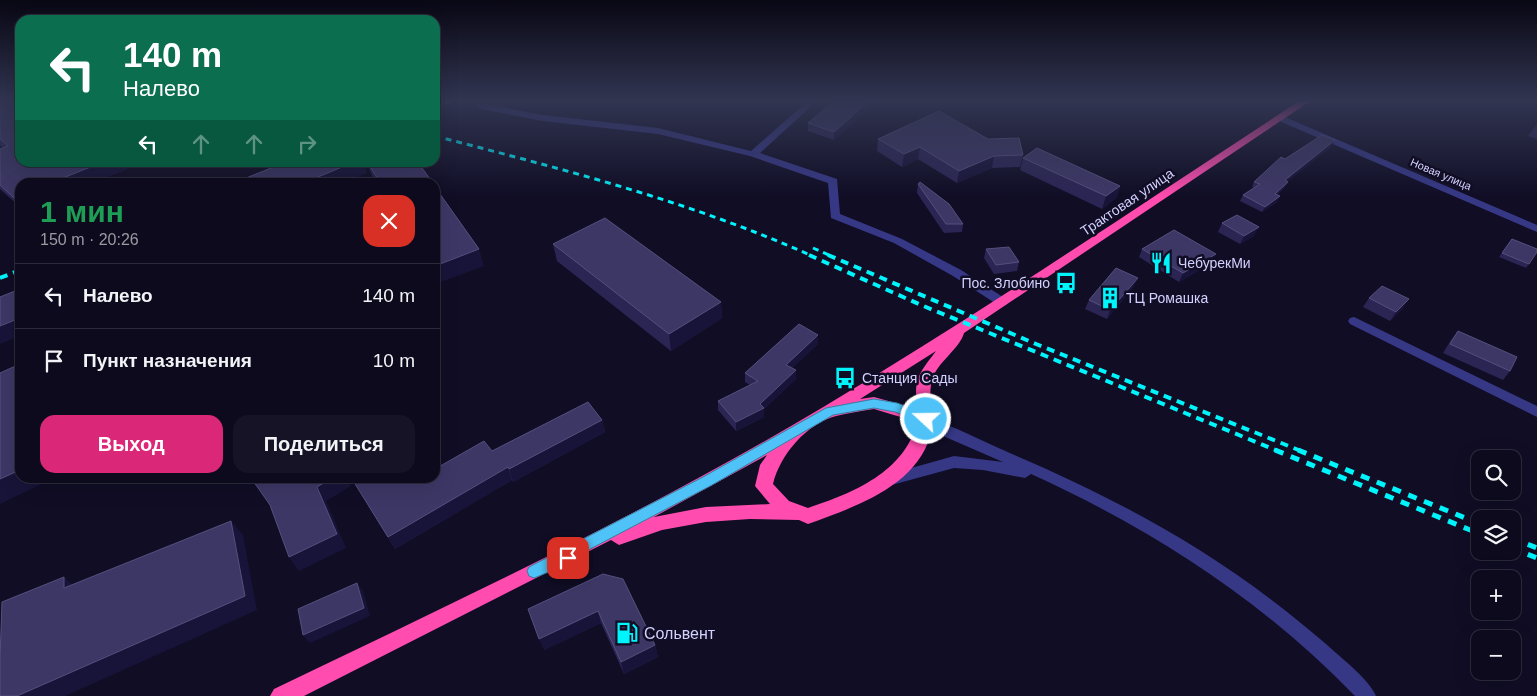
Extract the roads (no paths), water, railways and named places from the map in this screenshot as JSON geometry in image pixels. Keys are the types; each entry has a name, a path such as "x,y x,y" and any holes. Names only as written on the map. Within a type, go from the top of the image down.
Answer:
{"highway":[{"name":"Трактовая улица","path":"534,571 708,481 830,411 1002,302 1258,132"},
{"path":"281,696 534,571 636,530 699,514 756,511 808,516 832,508 882,482 911,458 922,442 926,421 923,391 925,377 962,327"},
{"path":"830,411 874,403 897,408 926,421"},
{"path":"797,430 769,465 764,486 783,506 808,516"}],"street":[{"path":"664,132 753,154 833,181 835,216 898,241 958,273 1002,302"},
{"path":"753,154 777,132"},
{"name":"Новая улица","path":"1314,132 1537,229"},
{"path":"1354,321 1537,412"},
{"path":"926,421 1098,500 1178,543 1269,606 1367,696"},
{"path":"882,482 954,462 983,464 1047,476"}],"railway":[{"path":"440,137 626,188 720,219 812,256"},
{"path":"813,248 831,256"},
{"path":"809,255 921,305 1278,451"},
{"path":"828,255 1036,344 1301,451"},
{"path":"0,278 15,272"},
{"path":"1275,450 1471,530"},
{"path":"1298,450 1471,520"},
{"path":"1521,542 1537,548"},
{"path":"1521,552 1537,558"}],"place":[{"name":"ЧебурекМи","path":"1161,263"},
{"name":"Пос. Злобино","path":"1066,283"},
{"name":"ТЦ Ромашка","path":"1110,298"},
{"name":"Станция Сады","path":"845,378"},
{"name":"Сольвент","path":"627,633"}]}
